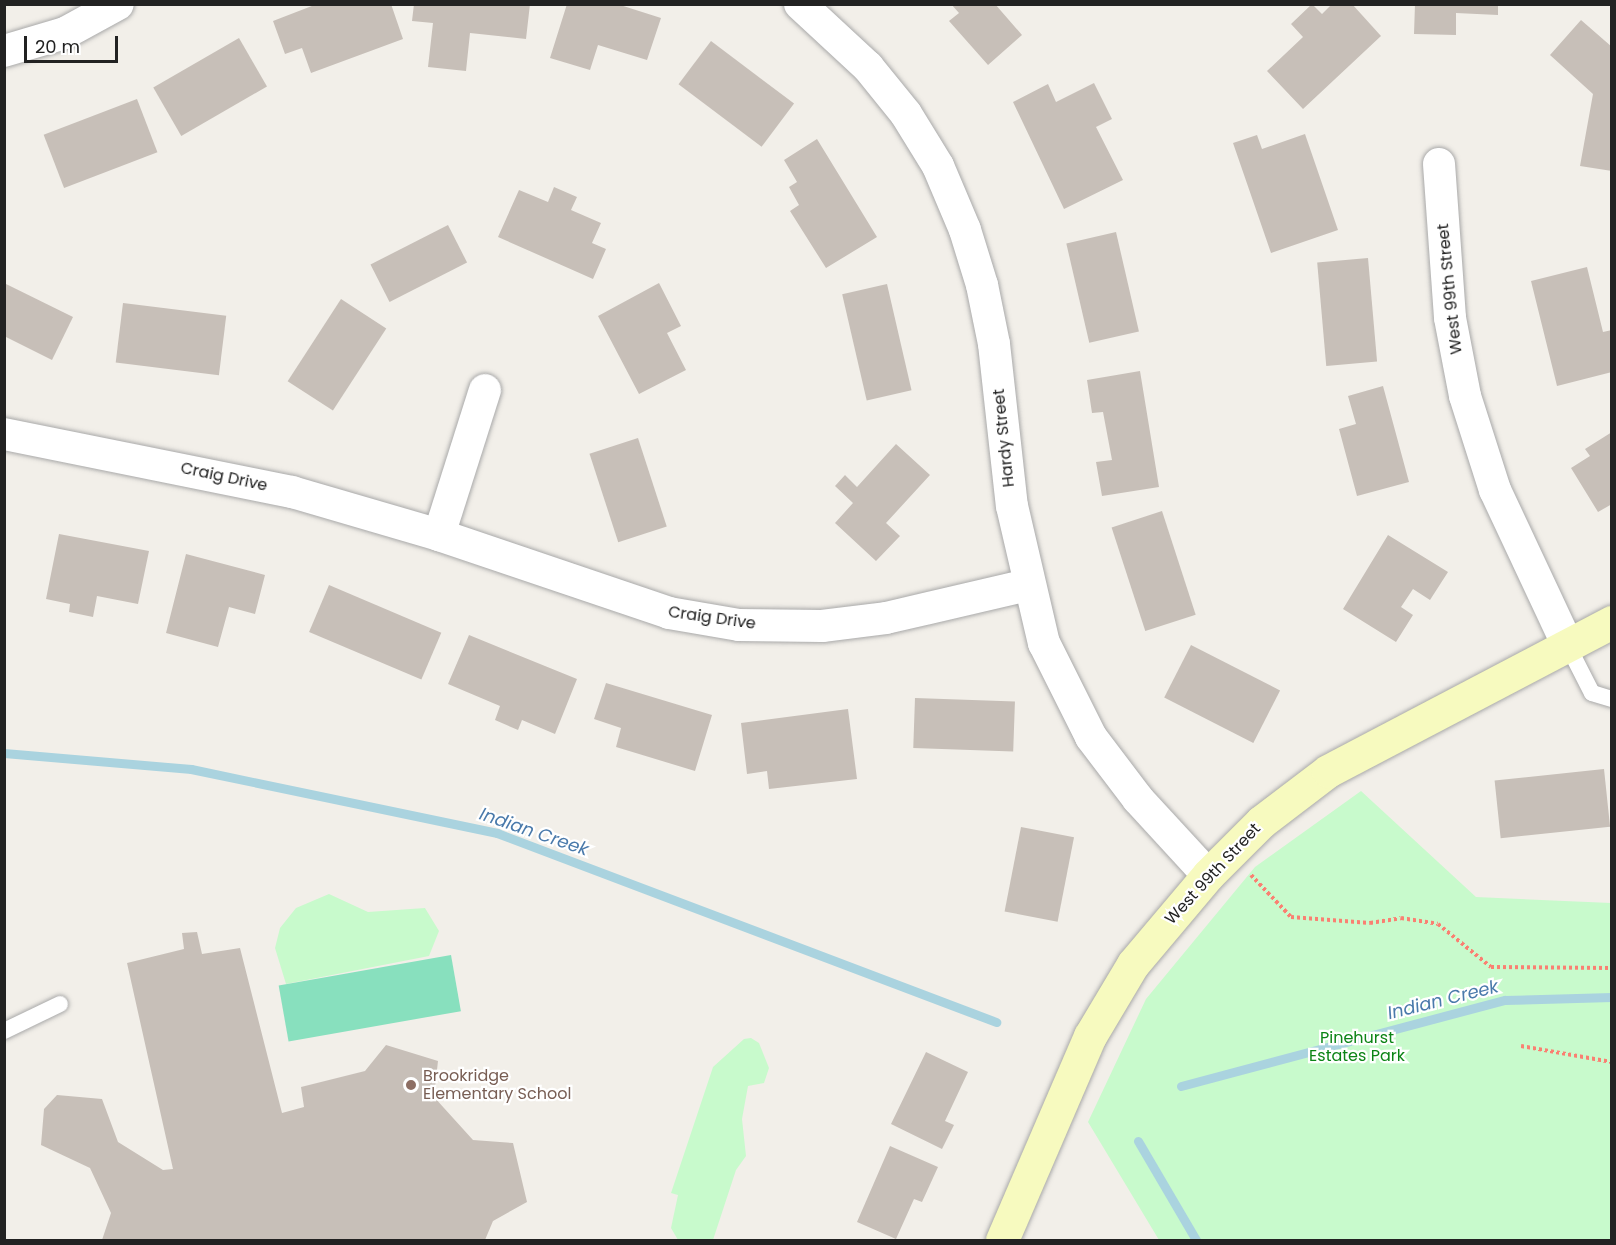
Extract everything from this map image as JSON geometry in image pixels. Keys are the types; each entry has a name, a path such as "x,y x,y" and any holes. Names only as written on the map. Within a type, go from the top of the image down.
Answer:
{"street":[{"path":"4,51 65,33 118,4"},
{"name":"Hardy Street","path":"800,4 868,66 906,114 938,166 965,230 994,344 1012,506 1028,585 1056,673 1091,737 1137,799 1208,875"},
{"name":"West 99th Street","path":"1438,165 1450,318 1465,396 1495,490 1567,644"},
{"path":"439,535 485,390"},
{"name":"Craig Drive","path":"4,434 292,492 439,535 669,614 740,625 822,626 886,618 1028,585"},
{"name":"West 99th Street","path":"1002,1240 1090,1036 1133,964 1208,875 1261,822 1328,771 1611,622"}],"lane":[{"path":"1567,644 1592,693 1611,699"},
{"path":"4,1031 60,1004"}],"path":[{"path":"1247,870 1291,917 1370,923 1401,918 1438,924 1491,967 1611,968"},
{"path":"1521,1046 1611,1062"}],"green space":[{"name":"Pinehurst Estates Park","path":"1361,791 1476,897 1611,903 1611,1240 1159,1240 1088,1122 1146,999 1255,867"},
{"path":"329,894 368,912 425,908 439,931 429,956 286,984 275,948 280,928 296,908"},
{"path":"451,955 461,1011 289,1042 279,985"},
{"path":"751,1038 759,1043 769,1068 764,1083 748,1086 742,1119 746,1156 736,1170 713,1240 678,1240 671,1228 678,1195 671,1193 713,1067 744,1039"}],"building":[{"path":"317,4 391,4 403,39 311,73 302,48 285,54 273,21"},
{"path":"414,4 530,4 526,39 470,33 466,71 428,67 433,23 412,21"},
{"path":"567,4 617,4 661,18 647,60 598,45 590,70 550,58"},
{"path":"951,4 995,4 1022,35 988,65 949,21 959,13"},
{"path":"1312,4 1322,14 1332,4 1352,4 1381,36 1303,109 1267,71 1303,37 1291,24"},
{"path":"1415,4 1498,4 1498,15 1456,13 1456,35 1414,34"},
{"path":"1581,20 1612,47 1612,171 1580,166 1593,94 1550,55"},
{"path":"239,38 267,86 181,136 153,88"},
{"path":"711,41 794,104 762,147 679,84"},
{"path":"1094,83 1112,119 1096,127 1123,180 1064,209 1013,102 1048,84 1056,102"},
{"path":"137,99 157,152 64,188 44,135"},
{"path":"1305,134 1338,230 1271,253 1233,143 1257,135 1262,149"},
{"path":"817,139 877,237 826,268 790,211 799,205 789,187 797,182 784,160"},
{"path":"554,187 577,197 571,210 601,223 592,243 606,249 593,279 498,237 519,190 548,202"},
{"path":"448,225 467,262 390,302 370,264"},
{"path":"1116,232 1139,331 1089,343 1066,243"},
{"path":"1368,258 1377,362 1326,366 1317,262"},
{"path":"1587,267 1603,332 1612,330 1612,372 1557,386 1531,281"},
{"path":"4,283 73,317 52,360 4,336"},
{"path":"659,283 681,326 667,333 686,370 639,394 598,316"},
{"path":"887,284 912,390 867,401 842,294"},
{"path":"341,299 386,328 333,411 288,381"},
{"path":"123,303 226,316 219,375 116,363"},
{"path":"1140,371 1159,487 1102,496 1096,462 1112,460 1103,412 1092,413 1087,380"},
{"path":"1383,386 1409,482 1357,496 1339,429 1356,424 1348,396"},
{"path":"1612,432 1612,504 1598,512 1571,468 1590,456 1585,449"},
{"path":"638,438 667,526 618,542 589,454"},
{"path":"896,444 930,475 886,523 900,536 876,561 835,523 853,503 835,486 845,475 857,487"},
{"path":"1162,511 1196,615 1145,631 1112,527"},
{"path":"59,534 149,551 138,604 97,596 93,617 69,612 70,604 46,599"},
{"path":"1388,535 1448,572 1430,600 1413,589 1401,607 1413,615 1396,642 1343,609"},
{"path":"186,554 265,575 255,614 229,607 218,647 166,633"},
{"path":"329,585 441,633 421,680 309,632"},
{"path":"469,635 577,679 555,734 522,720 518,730 495,720 500,706 448,684"},
{"path":"1191,645 1280,690 1253,743 1164,698"},
{"path":"606,683 712,715 695,771 616,747 621,728 594,719"},
{"path":"915,698 1015,701 1013,751 913,748"},
{"path":"848,709 857,779 769,789 767,771 747,774 741,723"},
{"path":"1604,769 1610,827 1501,838 1495,780"},
{"path":"1021,827 1074,837 1058,922 1005,911"},
{"path":"197,932 202,954 240,948 282,1113 304,1107 301,1087 365,1071 386,1045 438,1061 434,1097 473,1140 513,1143 527,1202 493,1221 485,1240 102,1240 111,1213 90,1168 41,1145 44,1109 57,1095 102,1099 118,1142 163,1170 173,1169 127,963 184,949 182,933"},
{"path":"926,1052 968,1072 945,1121 954,1125 942,1149 891,1124"},
{"path":"890,1146 938,1167 922,1202 914,1199 896,1239 857,1222"}],"waterway":[{"name":"Indian Creek","path":"4,753 191,769 497,833 996,1022"},
{"name":"Indian Creek","path":"1181,1086 1505,1000 1612,997"},
{"path":"1138,1141 1196,1240"}],"place":[{"name":"Brookridge Elementary School","path":"411,1085"}]}
